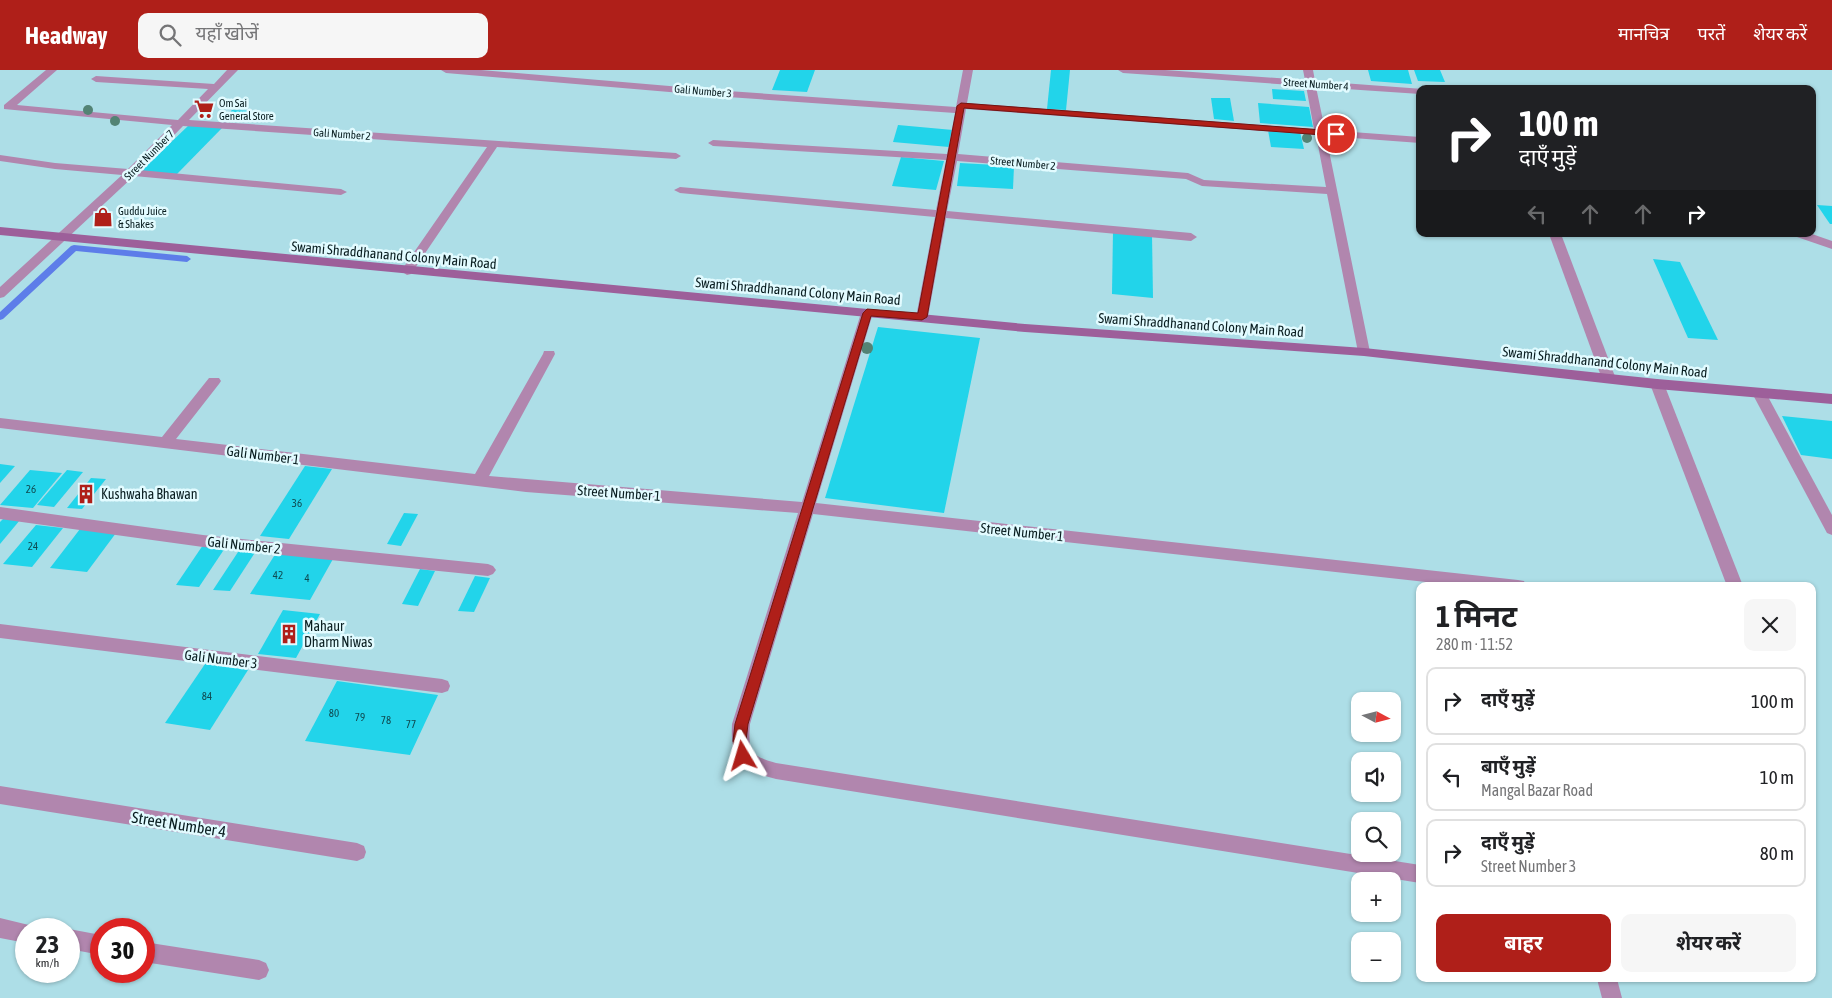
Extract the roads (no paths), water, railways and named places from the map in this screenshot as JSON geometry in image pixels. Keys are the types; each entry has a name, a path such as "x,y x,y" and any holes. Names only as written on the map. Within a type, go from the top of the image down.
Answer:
{"street":[{"name":"Gali Number 2","path":"52,70 8,107 181,123 676,156"},
{"name":"Street Number 7","path":"0,294 130,173 233,70"},
{"name":"Gali Number 3","path":"446,70 728,94 1416,140"},
{"path":"922,317 968,70"},
{"name":"Street Number 4","path":"1123,70 1416,91"},
{"path":"1308,70 1364,352"},
{"path":"96,79 216,87"},
{"name":"Street Number 2","path":"713,143 951,157 1188,176 1202,183 1331,191"},
{"path":"407,271 493,145"},
{"path":"0,158 56,166 341,192"},
{"path":"680,190 1191,237"},
{"name":"Swami Shraddhanand Colony Main Road","path":"0,231 1025,328 1364,352 1657,384 1832,399"},
{"path":"1556,237 1609,378"},
{"path":"1809,237 1832,245"},
{"path":"867,313 741,724 739,741 743,756 755,766 786,772 1416,873"},
{"path":"479,481 549,354"},
{"path":"165,443 214,381"},
{"path":"1657,384 1733,582"},
{"path":"1759,393 1832,529"},
{"name":"Gali Number 1","path":"0,423 526,486"},
{"name":"Street Number 1","path":"526,486 808,508 1482,582"},
{"name":"Gali Number 2","path":"0,513 203,540 488,570"},
{"name":"Gali Number 3","path":"0,631 442,686"},
{"name":"Street Number 4","path":"0,795 357,852"},
{"path":"0,928 15,930"},
{"path":"155,954 259,970"},
{"path":"1608,982 1612,998"}],"waterway":[{"path":"0,317 74,248 187,259"}],"place":[{"name":"Om Sai General Store","path":"204,109"},
{"name":"Guddu Juice & Shakes","path":"103,217"},
{"name":"Kushwaha Bhawan","path":"86,494"},
{"name":"Mahaur Dharm Niwas","path":"289,634"}]}
